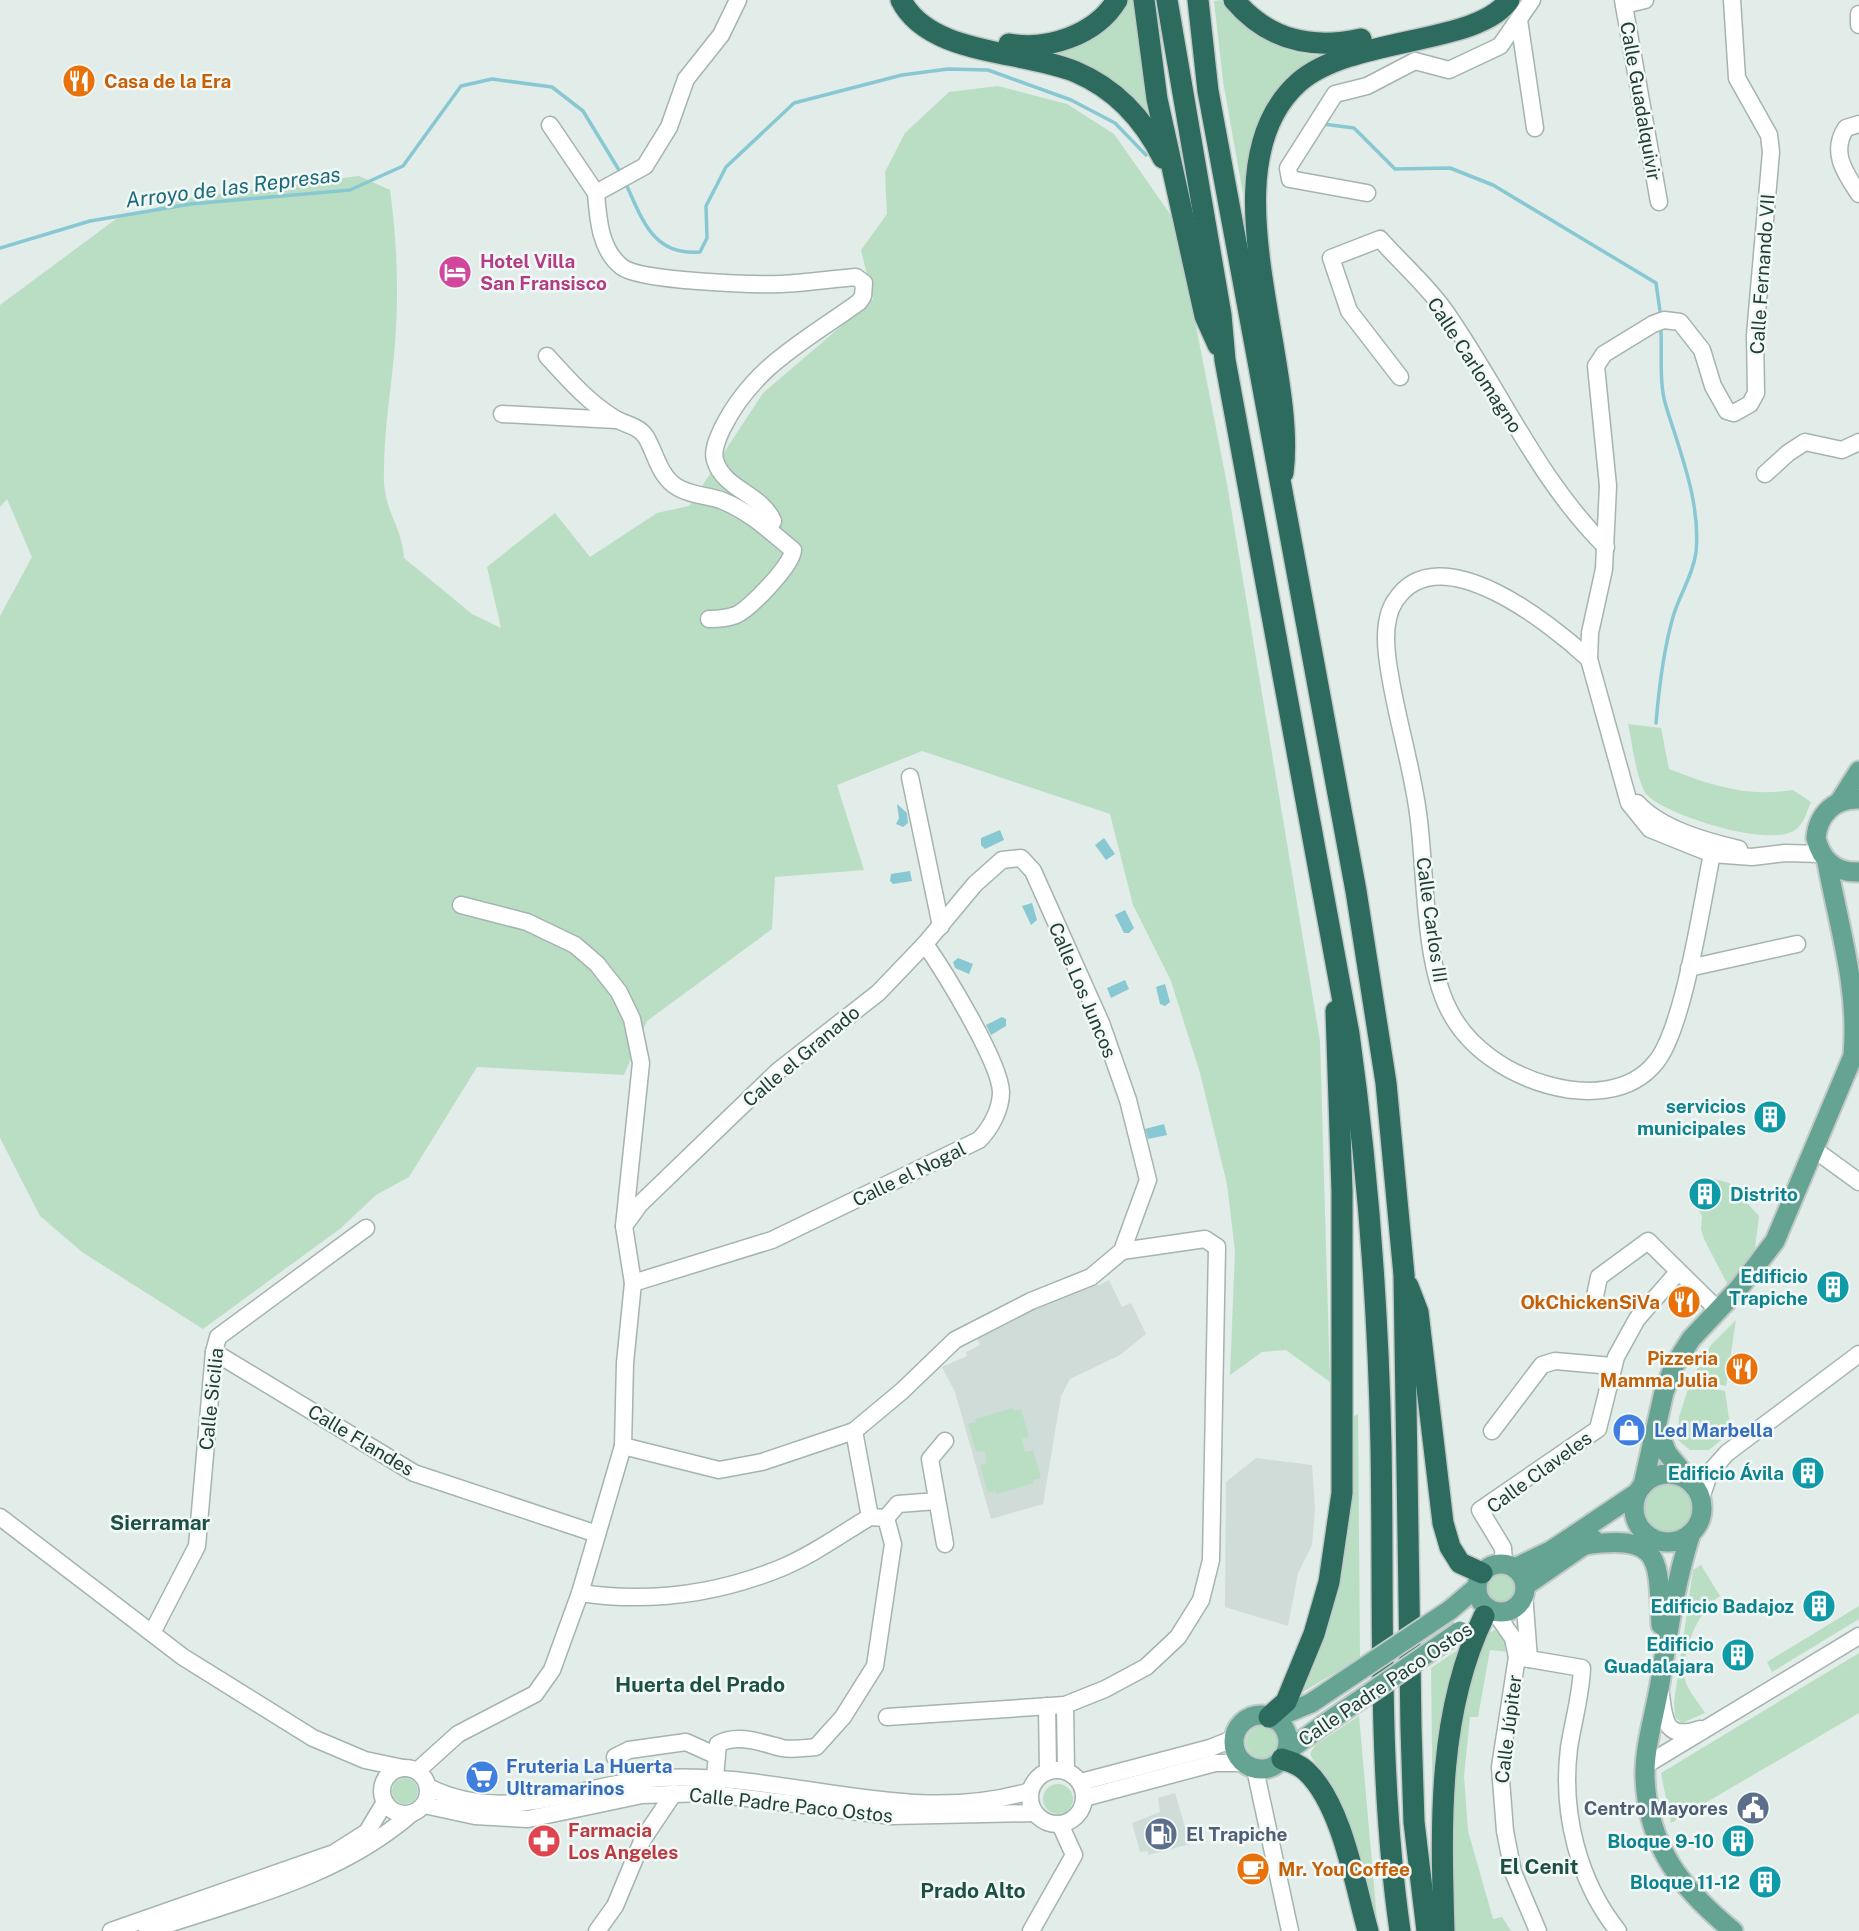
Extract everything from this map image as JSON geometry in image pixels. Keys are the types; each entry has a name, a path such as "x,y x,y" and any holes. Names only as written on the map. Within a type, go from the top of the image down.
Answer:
{"highway":[{"path":"901,0 921,24 942,37 1077,72 1115,95 1143,124 1176,184"},
{"path":"912,0 929,18 953,32 1019,46 1049,44 1071,38 1111,9 1117,0"},
{"path":"1144,0 1157,99 1205,316 1225,360"},
{"path":"1167,0 1221,315 1225,360 1349,1034 1361,1122 1376,1294 1381,1446 1384,1736 1388,1820 1399,1931"},
{"path":"1199,0 1208,92 1272,449 1282,482 1372,987 1386,1083 1404,1275 1410,1728 1414,1822 1427,1931"},
{"path":"1234,0 1252,19 1273,34 1322,45 1463,17 1476,12 1492,0"},
{"path":"1282,482 1287,446 1256,211 1257,167 1266,130 1290,90 1327,63 1358,52 1475,25 1499,13 1508,0"},
{"path":"1271,1718 1286,1702 1314,1634 1329,1581 1342,1493 1342,1191 1335,1036 1338,981"},
{"path":"1404,1275 1418,1312 1427,1410 1441,1485 1446,1536 1460,1563 1479,1580"},
{"path":"1444,1931 1449,1725 1457,1682 1489,1614"},
{"path":"1284,1756 1308,1772 1325,1796 1368,1931"}],"main road":[{"path":"1671,1607 1666,1564 1634,1514 1664,1392 1674,1366 1691,1339 1775,1241 1853,1056 1858,1031 1858,989 1841,914 1817,829 1825,812 1849,800 1859,771"},
{"path":"1824,858 1842,870 1859,873 1852,882 1841,914"},
{"path":"1657,1428 1667,1453 1701,1498 1701,1518 1690,1535 1671,1607 1646,1765 1649,1810 1666,1859 1694,1898 1733,1931"},
{"path":"1689,1480 1670,1474 1650,1479 1640,1489 1552,1550 1517,1578 1516,1606 1509,1611 1489,1614 1481,1602 1479,1580 1488,1567 1517,1578 1606,1533 1649,1536 1671,1543 1690,1535"},
{"path":"1585,1545 1623,1542 1642,1548 1655,1559 1659,1575 1663,1662"},
{"name":"Calle Padre Paco Ostos","path":"1271,1718 1311,1703 1450,1611 1479,1580"},
{"name":"Calle Padre Paco Ostos","path":"1284,1756 1324,1725 1489,1614"},
{"path":"1251,1717 1271,1718 1287,1735 1284,1756 1268,1768 1249,1766 1238,1756 1234,1738 1238,1729 1251,1717"}],"street":[{"path":"596,193 645,166 669,127 686,79 721,35 738,0"},
{"path":"1367,193 1290,179 1287,168 1335,94 1367,86 1415,61 1449,70 1500,46 1532,0"},
{"path":"1623,3 1645,0"},
{"name":"Calle Fernando VII","path":"1732,0 1737,78 1769,135 1771,152 1755,335 1756,393 1750,404 1742,410 1734,413 1727,411 1717,395 1695,339 1688,329 1672,320 1653,324 1604,354 1597,366 1596,379 1603,418 1608,486 1606,547 1590,633 1589,659 1629,803 1636,815 1712,854 1752,858 1785,853 1824,858"},
{"name":"Calle Guadalquivir","path":"1623,3 1659,202"},
{"path":"1859,14 1859,24"},
{"path":"1519,20 1535,128"},
{"path":"1859,124 1846,128 1839,144 1840,165 1859,194"},
{"path":"550,125 596,193 599,224 608,252 623,268 646,276 780,284 856,277 864,284 863,296 859,302 772,362 747,387 717,441 714,457 721,474 768,510 773,521 769,528"},
{"name":"Calle Carlomagno","path":"1400,377 1349,311 1331,258 1380,239 1444,310 1544,472 1579,521 1606,547"},
{"path":"547,356 578,390 616,420"},
{"path":"502,414 616,420 633,426 644,435 661,470 673,485 686,492 727,503 769,528 793,550 793,556 759,596 737,614 709,619"},
{"path":"1765,474 1805,442 1842,450 1859,442"},
{"name":"Calle Carlos III","path":"1589,659 1559,630 1524,607 1466,582 1450,578 1417,580 1404,588 1393,603 1387,618 1387,656 1418,811 1434,956 1441,990 1460,1029 1491,1058 1544,1084 1591,1092 1634,1080 1657,1061 1666,1046 1689,968 1712,854"},
{"path":"910,777 941,926"},
{"name":"Calle Fernando VII","path":"1661,828 1767,854"},
{"path":"1785,853 1806,840 1817,829"},
{"name":"Calle Fernando VII","path":"1684,832 1712,854"},
{"path":"1712,854 1731,847"},
{"name":"Calle Los Juncos","path":"975,884 1002,860 1021,858 1033,871 1101,1023 1128,1100 1148,1180 1122,1251"},
{"name":"Calle el Granado","path":"624,1226 640,1204 778,1071 878,993 925,944 975,884"},
{"path":"111,1931 334,1853 367,1832 384,1795 390,1774 410,1770 458,1734 534,1694 552,1670 580,1593 623,1446 625,1363 633,1283 624,1226 641,1063 632,1019 619,992 597,964 556,934 527,922 461,905"},
{"name":"Calle el Nogal","path":"633,1283 772,1240 979,1140 988,1131 1001,1092 992,1063 938,962 925,944"},
{"path":"1689,968 1797,944"},
{"path":"1815,1150 1858,1183"},
{"name":"Calle Sicilia","path":"152,1633 197,1546 214,1352 218,1337 366,1228"},
{"path":"623,1446 719,1470 762,1462 854,1431 902,1391 955,1340 1031,1301 1091,1277 1122,1251 1205,1239 1217,1247 1211,1560 1200,1600 1178,1637 1146,1667 1105,1689 1065,1705 887,1717"},
{"path":"1595,1296 1599,1277 1648,1241 1718,1310"},
{"name":"Calle Claveles","path":"1517,1578 1480,1510 1598,1429 1612,1366 1637,1319 1678,1272"},
{"name":"Calle Flandes","path":"214,1352 414,1473 597,1534"},
{"path":"1701,1498 1710,1472 1727,1452 1858,1358"},
{"path":"1492,1432 1542,1365 1555,1361 1612,1366"},
{"path":"715,1777 718,1744 728,1738 761,1741 783,1748 816,1747 843,1717 875,1666 894,1544 878,1518 854,1431"},
{"path":"945,1441 930,1459 945,1544"},
{"path":"580,1593 619,1599 667,1597 750,1579 783,1567 878,1518 898,1504 937,1501"},
{"path":"0,1517 183,1657 313,1738 365,1760 410,1770 428,1787 418,1809 368,1848 333,1866 147,1931"},
{"path":"1517,1578 1523,1658 1582,1668 1567,1770 1569,1810 1584,1871 1605,1913 1618,1931"},
{"name":"Calle Júpiter","path":"1489,1614 1513,1638 1523,1658 1502,1745 1501,1799 1513,1872 1538,1931"},
{"path":"1646,1765 1859,1636"},
{"path":"1660,1683 1664,1717 1671,1729 1682,1734 1703,1729"},
{"path":"1065,1705 1066,1770 1083,1790"},
{"path":"1047,1706 1048,1770"},
{"path":"1083,1790 1234,1738"},
{"path":"615,1757 629,1749 686,1742 715,1755"},
{"path":"365,1760 396,1812 418,1809"},
{"path":"1083,1790 1215,1763 1249,1766 1290,1931"},
{"path":"1066,1770 1048,1770 1036,1778 1030,1791 1030,1803 1035,1813 1042,1820 1060,1824 1074,1818 1083,1790"},
{"name":"Calle Padre Paco Ostos","path":"428,1787 474,1800 519,1805 641,1780 715,1777 914,1802 999,1798 1030,1791"},
{"path":"597,1931 615,1906 643,1839 674,1793"},
{"name":"Calle Padre Paco Ostos","path":"418,1809 528,1819 622,1798 674,1793 724,1794 892,1816 1035,1813"},
{"path":"1031,1931 1074,1855 1060,1824"}],"shaded area":[{"path":"1095,1280 1098,1286 1109,1280 1122,1307 1131,1303 1146,1334 1120,1355 1070,1379 1061,1396 1043,1504 991,1519 955,1392 942,1367 967,1356 966,1352 980,1345 977,1338 999,1325"},
{"path":"1256,1458 1312,1465 1315,1509 1312,1545 1298,1573 1288,1626 1225,1607 1226,1482"},
{"name":"El Trapiche","path":"1175,1793 1190,1844 1148,1855 1148,1851 1140,1852 1132,1823 1160,1812 1158,1798"}],"green space":[{"path":"1126,0 1136,0 1151,121 1046,57"},
{"path":"1221,0 1242,24 1266,41 1293,51 1325,56 1288,80 1268,104 1255,132 1243,194 1223,81 1214,1"},
{"path":"998,86 1067,104 1114,134 1170,214 1183,260 1227,484 1320,1041 1330,1382 1286,1350 1262,1352 1230,1375 1235,1251 1227,1184 1200,1073 1171,981 1133,905 1110,814 922,751 837,785 864,870 775,877 772,929 647,1021 624,1075 477,1067 409,1177 376,1195 341,1228 203,1329 82,1252 40,1216 0,1138 0,616 32,557 7,499 0,507 0,305 116,219 194,197 359,176 390,190 396,247 397,305 385,447 384,482 387,502 401,539 404,558 472,614 501,628 487,567 555,513 590,557 657,513 689,506 763,393 873,299 861,250 887,214 885,172 905,133 949,92"},
{"path":"1628,724 1661,728 1669,769 1730,789 1760,792 1793,790 1811,802 1803,821 1795,830 1782,835 1764,835 1720,827 1659,804 1644,791 1635,763"},
{"path":"1711,1178 1729,1183 1759,1216 1755,1248 1728,1285 1704,1239 1701,1229 1702,1216 1689,1192 1701,1179"},
{"path":"1736,1320 1726,1386 1692,1378 1711,1345"},
{"path":"1690,1383 1725,1391 1731,1432 1709,1450 1690,1450 1678,1440 1679,1417"},
{"path":"1013,1408 1014,1411 1021,1409 1029,1437 1022,1439 1025,1452 1033,1450 1041,1478 1033,1480 1034,1483 996,1494 995,1491 988,1493 980,1465 987,1463 984,1451 976,1452 968,1424 976,1422 975,1419"},
{"path":"1358,1414 1360,1658 1301,1693 1350,1471 1353,1417"},
{"path":"1667,1483 1685,1490 1692,1508 1685,1526 1667,1533 1649,1526 1642,1508 1649,1490"},
{"path":"1701,1565 1720,1596 1698,1621 1685,1657 1686,1683 1705,1713 1682,1723 1675,1717 1674,1702 1693,1570"},
{"path":"1501,1571 1512,1576 1517,1587 1512,1598 1501,1603 1490,1598 1485,1587 1490,1576"},
{"path":"1859,1606 1859,1619 1772,1672 1767,1662"},
{"path":"1495,1630 1508,1640 1510,1652 1490,1650 1478,1717 1470,1717 1464,1776 1468,1831 1493,1919 1502,1917 1511,1931 1454,1931 1454,1755 1462,1696 1488,1633"},
{"path":"1462,1647 1433,1833 1431,1668"},
{"path":"1859,1653 1859,1713 1671,1823 1661,1773"},
{"path":"1359,1716 1378,1931 1321,1774 1310,1754 1315,1745"},
{"path":"1262,1726 1273,1731 1278,1742 1273,1753 1262,1758 1251,1753 1246,1742 1251,1731"},
{"path":"405,1778 414,1782 418,1791 414,1800 405,1804 396,1800 392,1791 396,1782"},
{"path":"1058,1784 1069,1788 1073,1799 1069,1810 1058,1814 1047,1810 1043,1799 1047,1788"}],"water":[{"path":"897,804 907,813 908,823 903,827 896,824 899,818"},
{"path":"1000,830 1004,840 985,849 981,845 981,838"},
{"path":"1104,838 1115,854 1106,860 1095,845"},
{"path":"910,871 912,881 893,884 890,881 891,874"},
{"path":"1032,903 1037,920 1031,925 1022,906"},
{"path":"1125,910 1134,928 1129,933 1124,933 1115,915"},
{"path":"958,958 973,964 969,974 955,968 953,962"},
{"path":"1125,980 1129,989 1111,998 1107,988"},
{"path":"1165,984 1170,1002 1165,1006 1160,1004 1156,987"},
{"path":"1002,1017 1006,1019 1006,1026 991,1035 986,1025"},
{"path":"1164,1124 1167,1135 1148,1139 1145,1129"}],"waterway":[{"name":"Arroyo de las Represas","path":"625,182 644,221 660,241 670,248 684,252 700,252 707,238 706,206 726,167 794,103 902,75 948,69 988,70 1071,100 1115,123 1146,155"},
{"name":"Arroyo de las Represas","path":"0,248 90,221 191,204 350,190 403,166 461,86 492,79 552,87 583,111 622,175"},
{"path":"1323,124 1354,128 1395,169 1450,168 1493,185 1656,283 1660,311"},
{"path":"1656,723 1667,643 1694,561 1697,534 1688,478 1664,397 1661,332"}],"place":[{"name":"Casa de la Era","path":"79,81"},
{"name":"Hotel Villa San Fransisco","path":"455,272"},
{"name":"servicios municipales","path":"1770,1117"},
{"name":"Distrito","path":"1705,1194"},
{"name":"Edificio Trapiche","path":"1833,1287"},
{"name":"OkChickenSiVa","path":"1684,1302"},
{"name":"Pizzeria Mamma Julia","path":"1742,1369"},
{"name":"Led Marbella","path":"1629,1430"},
{"name":"Edificio Ávila","path":"1808,1473"},
{"name":"Edificio Badajoz","path":"1819,1606"},
{"name":"Edificio Guadalajara","path":"1738,1655"},
{"name":"Fruteria La Huerta Ultramarinos","path":"482,1777"},
{"name":"Centro Mayores","path":"1753,1808"},
{"name":"El Trapiche","path":"1161,1834"},
{"name":"Farmacia Los Angeles","path":"544,1841"},
{"name":"Bloque 9-10","path":"1738,1841"},
{"name":"Mr. You Coffee","path":"1253,1869"},
{"name":"Bloque 11-12","path":"1765,1882"}],"district":[{"name":"Sierramar","path":"160,1522"},
{"name":"Huerta del Prado","path":"700,1684"},
{"name":"El Cenit","path":"1539,1866"},
{"name":"Prado Alto","path":"973,1890"}]}
